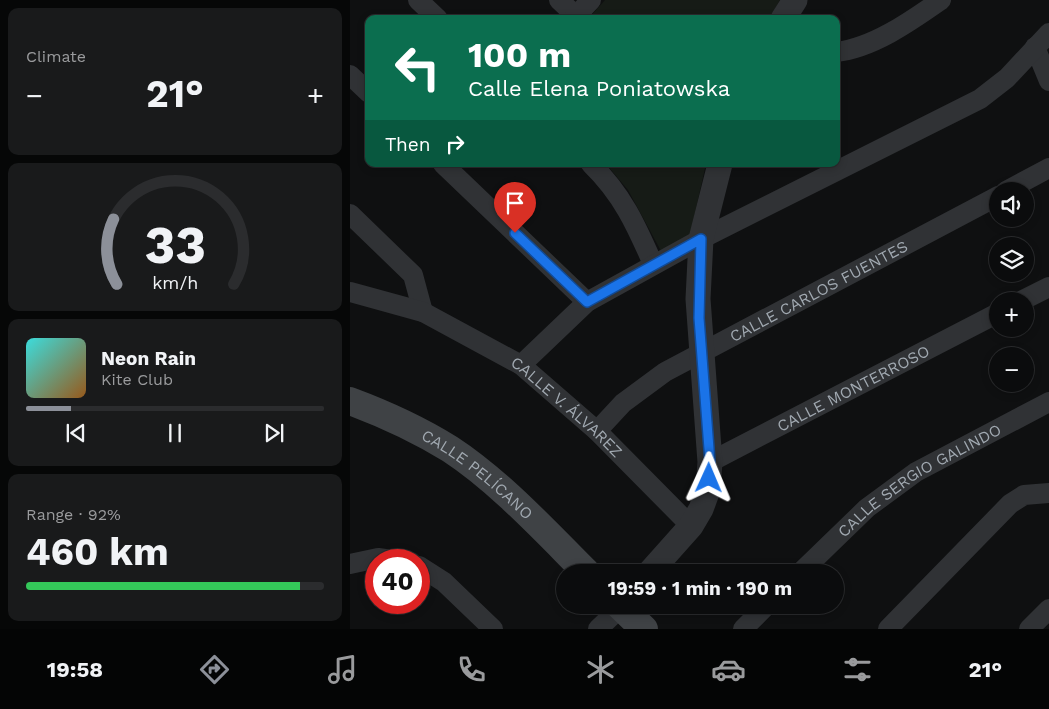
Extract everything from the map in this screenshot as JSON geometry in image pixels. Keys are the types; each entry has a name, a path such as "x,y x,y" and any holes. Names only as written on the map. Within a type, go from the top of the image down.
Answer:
{"main road":[{"name":"CALLE PELÍCANO","path":"350,401 391,416 451,450 499,488 578,564"},
{"path":"629,614 644,629"}],"street":[{"path":"418,0 434,15"},
{"path":"559,0 573,15"},
{"path":"577,15 591,0"},
{"path":"786,15 795,0"},
{"path":"840,51 860,47 900,26 941,0"},
{"path":"1042,40 1049,81"},
{"path":"521,366 587,302 701,239 980,99 1007,78 1042,40"},
{"path":"350,75 365,89"},
{"path":"446,167 587,302"},
{"path":"593,167 607,180 624,201 653,264"},
{"path":"657,564 691,526 701,509 708,490 710,462 698,299 701,239 719,167"},
{"path":"1023,182 1049,168"},
{"name":"CALLE CARLOS FUENTES","path":"597,431 623,403 665,372 989,201"},
{"path":"350,214 413,275 423,312"},
{"path":"1034,294 1049,287"},
{"name":"CALLE V. ÁLVAREZ","path":"350,292 423,312 521,366 597,431 691,526"},
{"name":"CALLE MONTERROSO","path":"710,462 989,318"},
{"name":"CALLE SERGIO GALINDO","path":"809,564 867,508 916,472 1049,402"},
{"path":"888,629 1010,504 1024,495 1049,494"},
{"path":"350,564 365,561"},
{"path":"430,573 444,582 493,629"},
{"path":"1029,629 1049,609"},
{"path":"598,629 613,614"},
{"path":"743,629 758,614"}],"shaded area":[{"path":"605,0 780,0 771,15 592,15"},
{"path":"609,167 705,167 690,235 661,251 628,190"}],"route":[{"path":"515,233 587,302 701,239 698,299 710,462 709,478"}]}
